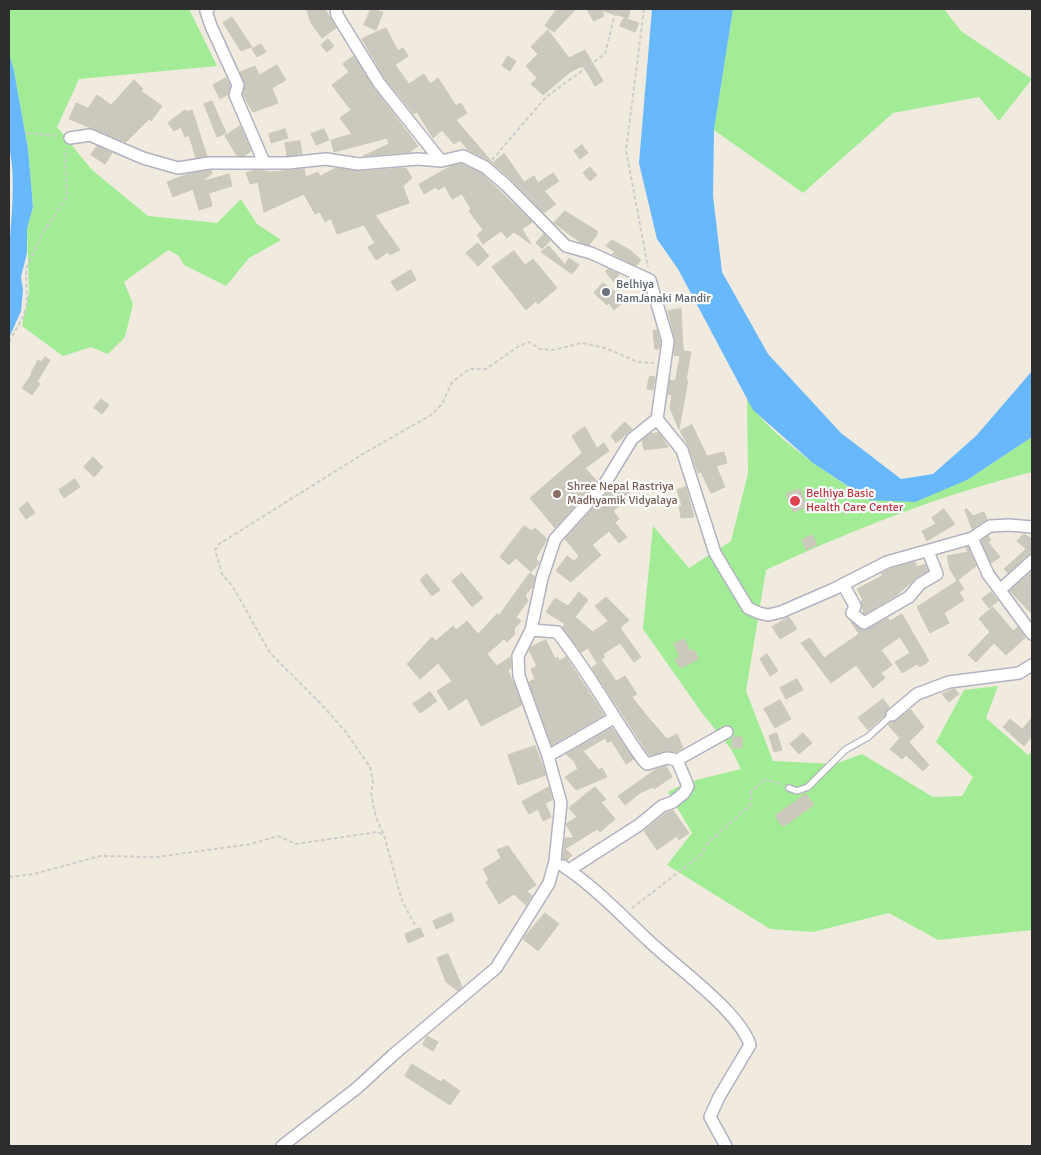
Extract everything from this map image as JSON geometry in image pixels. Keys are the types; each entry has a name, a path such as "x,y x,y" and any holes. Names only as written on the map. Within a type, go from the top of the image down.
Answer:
{"street":[{"path":"208,9 206,11 211,26 238,85 235,95 264,162"},
{"path":"336,9 337,15 379,83 441,161"},
{"path":"70,138 90,135 144,158 178,168 209,163 288,163 326,159 358,164 418,159 441,161 463,156 485,167 566,246 592,253 650,280 668,341 657,420 632,439 604,485 555,539 542,578 531,630 518,656 519,676 548,756 561,803 555,861 549,883 496,968 393,1055 358,1088 282,1146"},
{"path":"657,420 682,450 715,553 748,608 768,616 843,584 887,562 972,538 990,526 1032,524"},
{"path":"972,538 988,574 1032,634"},
{"path":"843,584 854,606 852,613 864,623 909,597 920,584 937,574 928,551"},
{"path":"1000,590 1032,561"},
{"path":"531,630 557,632 576,656 614,718 648,764 667,758 677,760 727,732"},
{"path":"892,715 917,694 949,682 1019,673 1032,665"},
{"path":"548,756 614,718"},
{"path":"569,870 684,793 688,786 677,760"},
{"path":"555,861 622,913 648,940 726,1010 747,1034 750,1044 719,1097 710,1117 724,1139 726,1146"}],"lane":[{"path":"789,788 797,790 808,787 845,750 868,737 892,715"}],"path":[{"path":"485,167 546,97 605,54 616,9"},
{"path":"644,9 626,150 650,280"},
{"path":"9,342 23,317 27,304 26,269 42,234 67,197 65,159 70,138 27,132"},
{"path":"415,925 402,901 384,835 376,816 371,794 374,781 370,767 344,731 321,704 270,652 233,587 222,574 215,550 219,544 363,454 431,415 442,404 452,382 470,369 486,369 519,346 529,342 540,349 553,350 582,343 605,348 638,362 666,364"},
{"path":"622,913 644,900 701,854 707,844 751,804 751,792 759,784 766,779 789,788"},
{"path":"9,877 34,874 100,856 157,857 251,844 278,836 296,844 377,832 384,835"}],"green space":[{"path":"9,9 189,9 217,66 79,79 57,127 92,170 148,216 217,223 241,199 257,224 281,240 249,258 226,286 184,265 179,256 168,250 124,282 133,304 125,337 108,354 91,347 63,356 22,326 29,292 27,229 33,207 28,149 9,53"},
{"path":"733,9 944,9 961,31 1032,79 999,121 979,97 893,113 803,193 714,130"},
{"path":"747,398 756,412 785,440 820,468 869,500 967,480 1032,437 1032,472 964,491 864,527 766,570 746,691 773,761 835,764 862,754 933,797 962,796 973,777 936,742 964,690 998,686 986,718 1028,755 1032,751 1032,930 938,940 889,913 813,932 770,929 667,865 692,833 668,792 688,782 741,769 731,749 702,713 643,629 653,526 689,568 731,541 748,474"}],"water":[{"path":"652,9 733,9 714,130 713,196 722,272 768,354 841,433 901,479 933,474 976,436 1032,371 1032,437 967,480 915,502 869,500 813,463 753,410 678,269 657,239 639,163"},
{"path":"9,53 28,149 33,207 27,229 27,253 21,277 23,290 21,311 9,338 9,271 13,174 9,146"}],"building":[{"path":"307,9 325,9 336,28 322,38 311,23"},
{"path":"371,9 383,12 376,30 364,25"},
{"path":"557,9 576,9 554,32 545,26"},
{"path":"587,9 601,9 604,16 594,21"},
{"path":"604,9 630,9 628,18 603,11"},
{"path":"232,17 252,47 241,51 223,23"},
{"path":"624,18 639,23 635,32 620,26"},
{"path":"386,28 398,51 403,48 408,56 395,65 409,84 424,74 430,84 438,78 456,106 461,103 467,113 456,120 493,163 504,153 524,182 534,176 538,183 553,173 559,181 544,191 556,204 544,213 511,179 490,161 468,150 460,140 454,144 442,130 433,138 417,112 414,114 385,79 362,39"},
{"path":"548,30 569,58 585,50 603,81 595,86 584,67 580,67 570,72 543,95 531,84 537,78 526,66 538,54 531,47"},
{"path":"328,39 334,46 327,52 321,45"},
{"path":"261,44 266,52 257,57 252,49"},
{"path":"354,56 373,87 418,146 410,152 363,156 389,144 387,138 334,152 331,140 352,134 340,118 351,110 332,85 349,72 343,64"},
{"path":"508,56 516,61 510,71 502,66"},
{"path":"277,65 286,80 272,88 278,103 253,112 243,95 245,83 240,72 255,66 259,75"},
{"path":"226,78 230,86 228,94 220,99 213,85"},
{"path":"134,80 143,89 141,91 162,106 151,121 149,119 126,142 69,119 76,103 88,108 97,95 111,105"},
{"path":"212,101 226,133 217,137 204,104"},
{"path":"185,110 186,112 192,110 207,156 196,158 189,135 185,137 181,127 174,131 168,123"},
{"path":"240,126 251,151 244,156 237,156 225,136"},
{"path":"285,129 288,138 271,143 269,134"},
{"path":"324,129 329,140 316,145 311,134"},
{"path":"300,141 302,154 287,156 285,143"},
{"path":"582,145 588,153 580,159 574,151"},
{"path":"97,146 112,153 105,164 91,155"},
{"path":"462,164 481,173 532,222 522,229 531,244 514,232 507,238 501,231 483,244 477,235 483,230 469,211 471,209 462,194 452,199 445,186 438,190 436,187 424,194 419,184 451,166"},
{"path":"590,167 597,175 590,181 583,173"},
{"path":"336,168 359,171 406,168 412,178 403,186 409,203 375,215 400,250 390,255 388,252 376,260 368,247 375,243 364,225 337,234 331,218 325,222 320,212 315,214 304,194 264,212 258,182 250,184 246,173 256,170 272,172 304,169 306,177 318,172 320,176"},
{"path":"211,170 212,174 204,179 204,181 229,174 232,186 209,193 212,206 199,210 193,189 173,197 167,182 188,174"},
{"path":"565,211 597,231 597,235 589,245 580,242 554,223"},
{"path":"544,234 550,241 542,249 536,243"},
{"path":"612,240 630,250 641,260 636,266 612,254 615,252 606,246"},
{"path":"478,243 489,256 478,266 466,253"},
{"path":"549,246 565,265 569,258 579,265 572,274 541,252"},
{"path":"514,251 525,265 533,259 557,288 538,304 536,301 526,310 492,267"},
{"path":"608,269 619,274 614,282 606,272"},
{"path":"411,270 416,280 397,291 391,282"},
{"path":"603,283 626,300 614,310 609,303 607,305 594,293"},
{"path":"681,309 683,348 684,351 691,352 679,429 670,408 672,395 668,394 670,380 674,381 676,378 680,356 674,355 675,339 668,311"},
{"path":"657,330 660,342 659,349 655,349 653,331"},
{"path":"45,357 50,360 37,382 40,384 32,395 22,388 32,374 38,360 41,362"},
{"path":"650,376 655,377 653,390 647,389"},
{"path":"101,399 109,405 102,414 94,408"},
{"path":"625,422 632,429 616,443 611,436"},
{"path":"692,425 707,456 724,452 727,463 716,466 725,487 711,493 701,472 698,473 689,447 680,431"},
{"path":"585,427 597,448 604,443 609,451 585,468 597,481 555,528 530,498 582,453 572,436"},
{"path":"659,433 668,447 644,450 642,440 650,434"},
{"path":"93,457 103,467 94,477 84,467"},
{"path":"75,479 80,487 64,498 59,490"},
{"path":"623,485 632,496 613,511 619,519 615,523 627,537 619,543 609,531 592,545 601,555 571,582 556,571 567,556 574,561 579,556 565,539 610,489 613,487 617,491"},
{"path":"686,487 694,517 681,518 679,506 682,506 677,490"},
{"path":"800,489 807,507 793,512 786,494"},
{"path":"28,502 35,513 26,519 19,509"},
{"path":"944,509 955,524 927,541 922,531 936,524 932,518"},
{"path":"967,509 973,516 984,512 987,519 972,529 965,510"},
{"path":"524,526 532,531 535,528 547,539 536,558 539,563 531,572 516,558 509,565 500,557"},
{"path":"1024,534 1032,539 1032,554 1027,555 1008,573 1004,569 1026,549 1017,541"},
{"path":"812,535 817,545 806,550 802,540"},
{"path":"988,536 991,540 988,542 1000,557 991,563 981,541"},
{"path":"968,547 976,566 958,580 964,589 959,592 964,600 944,613 949,623 930,633 917,607 957,581 950,569 947,556 968,552 966,548"},
{"path":"915,562 917,567 925,564 928,571 916,578 897,595 864,614 861,601 863,600 857,589 882,576 881,573"},
{"path":"1032,571 1032,614 1010,591"},
{"path":"462,573 483,598 472,607 452,581"},
{"path":"530,573 535,577 533,586 525,595 528,601 516,617 521,621 514,629 515,634 507,642 504,639 487,654 497,666 510,657 511,668 508,670 522,705 481,726 467,698 449,710 437,691 452,681 438,663 420,679 407,664 432,637 436,641 453,626 456,630 467,621 478,634 497,614 499,615"},
{"path":"427,574 440,590 432,596 420,580"},
{"path":"579,592 588,600 575,617 593,632 608,621 595,606 606,597 629,620 620,628 641,657 634,662 620,643 603,654 605,657 597,663 588,648 581,652 562,627 565,624 546,612 555,598 568,606"},
{"path":"991,592 998,601 989,608 982,599"},
{"path":"993,607 1013,631 1018,627 1025,638 1006,655 994,643 976,662 968,655 990,632 979,619"},
{"path":"902,614 929,661 920,667 917,664 902,673 895,662 910,653 900,637 881,650 892,665 881,673 885,678 873,688 856,665 831,683 801,643 810,638 824,658 859,634 851,622 864,630 888,618 890,621"},
{"path":"789,617 797,629 780,639 772,627"},
{"path":"684,639 690,651 694,650 699,659 680,668 675,659 680,657 674,644"},
{"path":"546,640 555,659 558,657 559,661 566,657 604,715 552,745 529,682 535,679 531,669 537,666 529,650 531,647"},
{"path":"767,654 778,671 770,676 760,659"},
{"path":"602,661 616,681 625,676 637,694 632,697 646,715 667,739 677,734 683,748 676,752 665,751 649,755 592,668"},
{"path":"797,679 803,690 786,699 780,688"},
{"path":"955,689 959,694 949,702 942,694"},
{"path":"430,692 437,701 420,713 413,704"},
{"path":"883,699 889,707 885,715 868,730 858,718"},
{"path":"780,700 791,719 775,728 764,709"},
{"path":"911,710 924,727 909,742 929,765 923,771 906,755 902,759 890,749 900,738 888,725"},
{"path":"1032,718 1032,736 1024,746 1003,727 1010,719 1022,729"},
{"path":"612,728 634,759 626,764 611,740 608,743 605,738 583,751 599,770 602,768 607,777 576,790 565,777 578,769 574,761 566,754"},
{"path":"777,733 782,750 774,752 769,736"},
{"path":"803,733 812,743 799,754 790,744"},
{"path":"733,737 742,737 742,748 732,748"},
{"path":"535,746 546,775 518,785 508,755"},
{"path":"666,766 672,777 654,789 653,787 640,793 625,805 618,796 655,770"},
{"path":"549,787 552,800 545,803 551,817 543,821 538,809 529,814 522,802"},
{"path":"595,787 606,799 601,802 615,819 600,832 597,829 565,849 572,855 567,860 563,859 565,838 574,838 566,824 577,817 569,808"},
{"path":"806,794 814,805 783,827 775,816"},
{"path":"673,810 689,833 679,840 677,836 657,850 644,831 666,813"},
{"path":"508,846 536,885 527,891 532,896 526,905 514,894 499,904 486,882 489,880 483,869 501,858 497,850"},
{"path":"451,913 454,921 436,929 433,921"},
{"path":"545,913 559,924 538,951 523,939"},
{"path":"420,928 424,936 408,943 405,934"},
{"path":"448,954 462,987 458,991 446,982 437,958"},
{"path":"427,1036 438,1042 433,1051 423,1045"},
{"path":"412,1064 441,1082 443,1079 460,1091 450,1105 405,1076"}],"place":[{"name":"Belhiya RamJanaki Mandir","path":"606,292"},
{"name":"Shree Nepal Rastriya Madhyamik Vidyalaya","path":"557,494"},
{"name":"Belhiya Basic Health Care Center","path":"795,501"}]}
